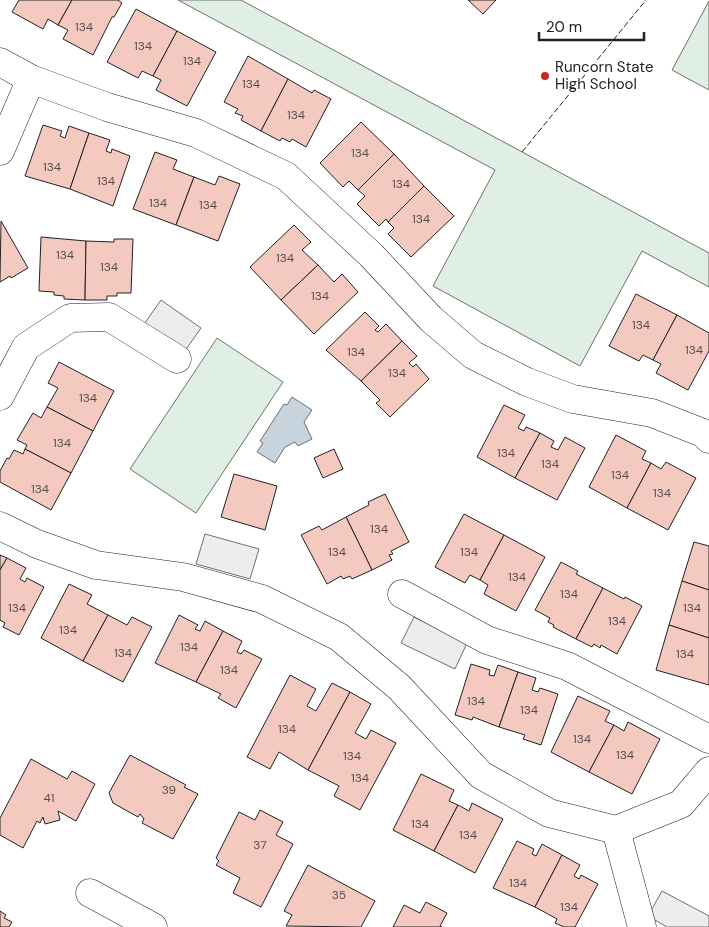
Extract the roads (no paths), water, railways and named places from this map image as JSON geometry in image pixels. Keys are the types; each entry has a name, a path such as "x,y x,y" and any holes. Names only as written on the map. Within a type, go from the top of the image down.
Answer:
{"street":[{"path":"0,62 31,79 107,107 196,134 286,176 371,255 431,319 473,355 527,382 564,395 652,413 703,433 709,438"},
{"path":"0,151 31,79"},
{"path":"0,396 26,347 70,318 109,317 177,360"},
{"path":"0,526 37,544 96,565 183,576 262,599 339,637 399,687 481,775 549,813 616,830 681,804 709,771"},
{"path":"402,594 487,640 567,666 709,739"},
{"path":"616,830 642,927"},
{"path":"90,893 153,927"}],"place":[{"name":"Runcorn State High School","path":"545,76"}]}
